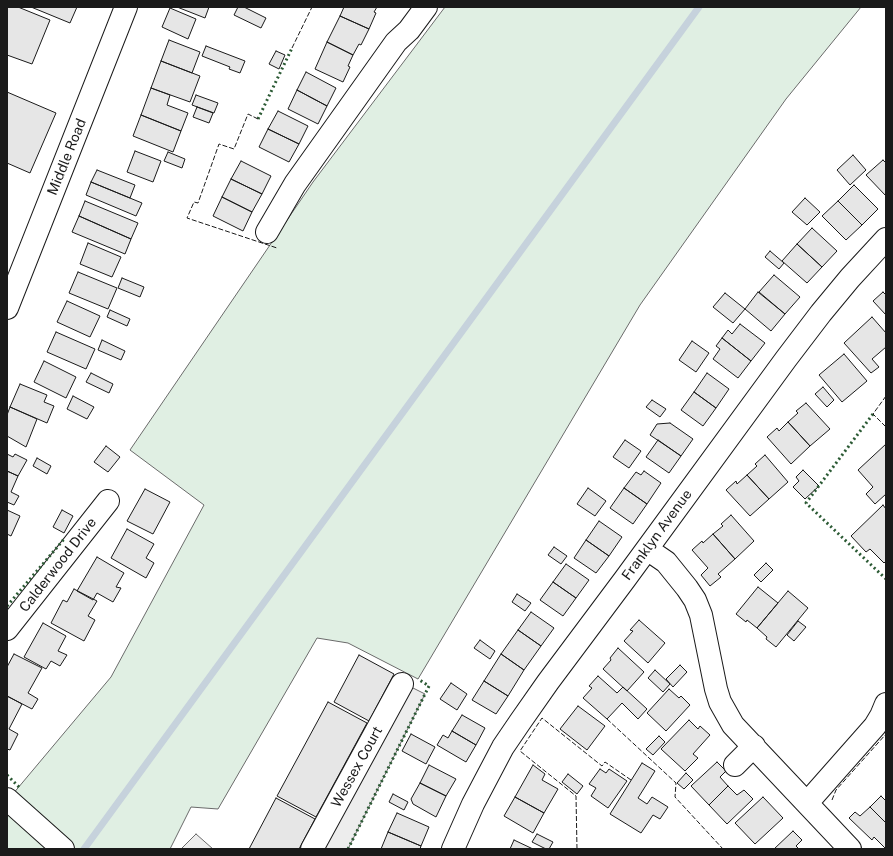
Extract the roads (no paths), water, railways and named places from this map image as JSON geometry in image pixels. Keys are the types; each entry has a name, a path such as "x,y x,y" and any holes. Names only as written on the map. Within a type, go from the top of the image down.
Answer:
{"street":[{"name":"Middle Road","path":"8,304 126,7"},
{"path":"267,232 295,184 396,42 409,30 426,7"},
{"name":"Franklyn Avenue","path":"453,849 481,788 503,747 548,682 821,312 886,239"},
{"name":"Calderwood Drive","path":"7,630 108,501"},
{"path":"647,548 666,562 687,588 694,600 701,615 712,676 720,702 733,725 850,849"},
{"name":"Wessex Court","path":"312,849 402,684"},
{"path":"807,803 875,726 886,704"},
{"path":"735,765 754,746"},
{"path":"7,799 63,849"}],"waterway":[{"path":"84,849 699,7"}]}
